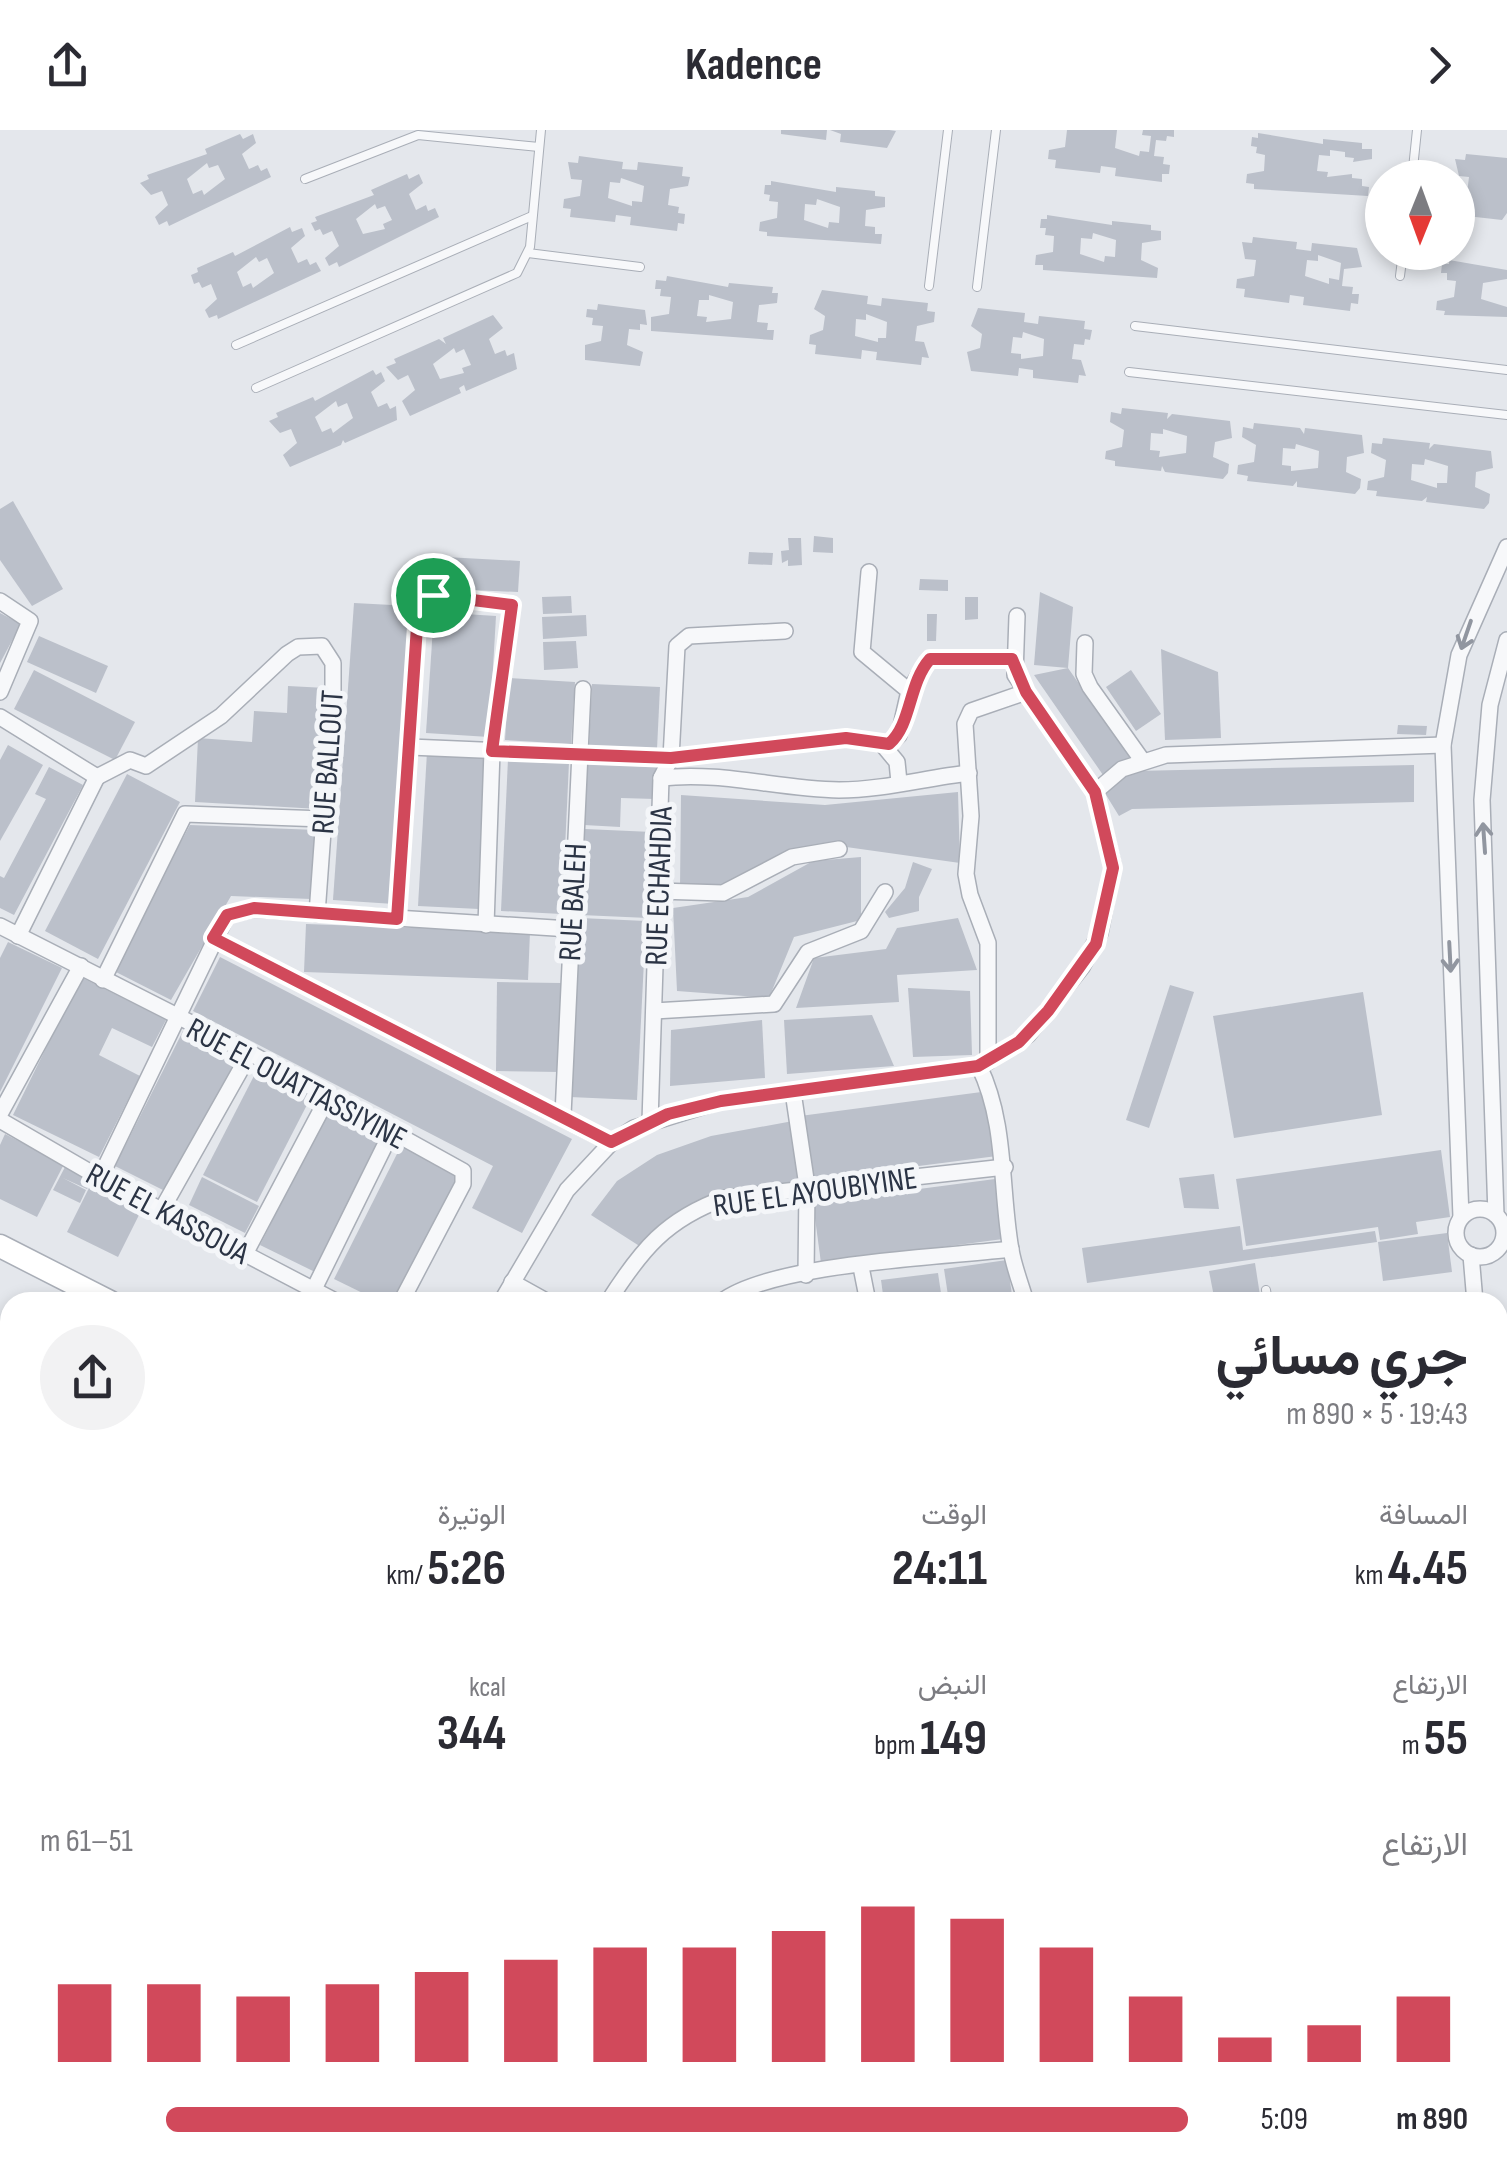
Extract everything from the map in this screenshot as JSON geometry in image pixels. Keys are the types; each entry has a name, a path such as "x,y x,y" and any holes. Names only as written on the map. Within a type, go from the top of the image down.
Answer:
{"street":[{"path":"1474,1292 1471,1256 1458,1243 1461,1217 1443,745 1459,655 1507,547"},
{"path":"870,572 862,652 909,691"},
{"path":"397,919 418,612 425,598 433,595 512,605 492,751 486,925"},
{"path":"0,601 30,622 0,692"},
{"path":"506,1292 562,1197 611,1142 650,1122 721,1101 983,1064 1028,1035 1096,944 1113,868 1095,792 1026,692 1012,659 1017,616"},
{"name":"RUE ECHAHDIA","path":"650,1122 661,778 671,758 677,646 682,640 785,631"},
{"path":"1471,1256 1490,1255 1498,1249 1502,1224 1482,800 1490,705 1507,640"},
{"path":"1085,643 1084,674 1090,687 1142,760"},
{"name":"RUE BALLOUT","path":"97,777 130,760 146,766 186,734 222,716 287,654 298,647 322,646 330,653 334,678 317,914"},
{"path":"410,747 579,751 671,758 846,738 882,744 899,735 909,691 930,659 1012,659"},
{"name":"RUE BALEH","path":"564,1114 582,689"},
{"path":"1023,1292 1011,1249 1004,1167 983,1064 988,942 966,874 967,714 1026,692"},
{"path":"0,718 97,777 18,936"},
{"path":"882,744 897,762 899,782"},
{"path":"1095,792 1142,760 1166,755 1443,745"},
{"path":"661,778 726,776 841,790 969,774"},
{"path":"103,980 184,814 324,819"},
{"path":"659,891 724,894 792,857 839,850"},
{"path":"654,1011 774,1004 808,952 816,945 862,931 886,892"},
{"path":"100,1178 221,921 234,912 254,908 570,928"},
{"name":"RUE EL OUATTASSIYINE","path":"0,926 176,1019 250,1053 327,1099 455,1165 464,1176 405,1292"},
{"path":"213,938 400,1038 564,1114 611,1142"},
{"path":"0,1117 81,966"},
{"path":"161,1211 250,1053"},
{"path":"792,1092 807,1186 806,1275"},
{"path":"245,1254 327,1099"},
{"name":"RUE EL KASSOUA","path":"0,1117 100,1178 319,1292"},
{"path":"314,1289 391,1133"},
{"name":"RUE EL AYOUBIYINE","path":"614,1292 632,1263 688,1211 726,1198 1004,1167"},
{"path":"1461,1217 1479,1209 1502,1224"},
{"path":"0,1246 90,1292"},
{"path":"755,1292 806,1275 1011,1249"},
{"path":"861,1266 866,1292"},
{"path":"512,1282 530,1292"}],"lane":[{"path":"256,388 511,278 528,254 540,130"},
{"path":"929,286 948,130"},
{"path":"978,288 996,130"},
{"path":"1414,160 1417,130"},
{"path":"305,179 418,135 539,146"},
{"path":"236,346 532,216"},
{"path":"528,254 640,267"},
{"path":"1400,276 1401,270"},
{"path":"1135,326 1507,370"},
{"path":"1128,372 1507,415"}],"building":[{"path":"781,130 827,130 826,140 781,134"},
{"path":"830,130 896,131 887,148 840,142 841,134"},
{"path":"1067,130 1117,130 1115,148 1139,156 1140,151 1149,152 1151,136 1142,135 1143,130 1174,130 1174,137 1156,140 1154,156 1164,157 1163,164 1170,165 1169,174 1162,174 1162,182 1115,176 1116,168 1101,166 1100,173 1055,168 1056,160 1048,159 1049,150 1065,147"},
{"path":"1258,133 1323,144 1323,139 1362,143 1362,149 1372,149 1372,159 1353,162 1354,158 1345,157 1345,152 1330,150 1330,156 1319,155 1317,171 1328,172 1327,177 1352,174 1352,178 1362,179 1365,196 1254,189 1254,184 1246,183 1247,174 1264,171 1265,155 1256,153 1257,147 1251,146 1252,137 1258,138"},
{"path":"240,134 243,139 253,134 256,143 242,154 249,169 258,165 261,171 267,168 271,177 169,226 167,221 159,225 155,217 168,205 162,191 151,195 140,183 149,179 147,175 207,154 205,149","holes":["207,163 209,168 218,165 225,179 204,195 202,190 193,194 187,179"]},
{"path":"1466,154 1507,158 1507,213 1502,220 1475,217 1475,160 1465,160"},
{"path":"579,156 623,162 622,169 637,170 638,162 683,167 682,176 690,177 688,186 670,189 668,205 679,207 678,213 685,214 684,224 678,223 677,231 630,225 631,217 616,215 615,222 570,217 571,209 563,208 564,199 580,196 582,180 571,179 568,162 578,163","holes":["621,178 644,186 642,202 632,201 632,206 608,198 610,182 620,183"]},
{"path":"407,174 409,179 419,174 423,183 409,194 416,210 426,205 428,211 435,208 439,217 339,267 337,262 329,266 325,258 339,246 332,231 323,235 311,223 317,221 315,217 374,195 371,190","holes":["375,204 377,209 385,206 392,220 383,224 385,229 363,234 356,219"]},
{"path":"771,181 836,192 836,187 875,191 875,196 885,197 885,207 866,210 865,226 875,227 875,234 882,234 881,244 767,236 767,232 759,231 760,222 777,218 778,202 769,201 770,195 764,194 765,185 771,185","holes":["817,199 840,207 839,223 829,222 828,228 804,220 805,204 816,205"]},
{"path":"1047,215 1112,225 1112,221 1151,225 1151,230 1161,231 1161,240 1142,243 1141,260 1158,268 1157,278 1043,270 1043,265 1035,265 1036,255 1053,252 1054,236 1045,235 1046,228 1040,228 1041,219 1047,219","holes":["1093,233 1116,240 1115,257 1105,256 1104,262 1080,254 1081,238 1092,239"]},
{"path":"290,227 292,232 302,228 305,236 291,248 298,263 307,259 310,265 316,262 321,271 218,319 217,315 209,318 205,310 217,299 211,284 202,288 199,282 194,284 191,275 198,272 197,268 233,252 235,256","holes":["256,257 259,262 267,258 274,273 253,288 251,283 243,287 237,272"]},
{"path":"1253,237 1297,242 1296,249 1311,251 1312,243 1357,248 1362,267 1344,269 1342,286 1353,287 1352,294 1359,294 1358,304 1351,303 1350,311 1303,305 1304,297 1290,295 1289,303 1244,297 1245,289 1236,288 1237,279 1254,276 1256,260 1245,259 1242,242 1252,243","holes":["1318,255 1341,263 1339,280 1329,278 1329,284 1305,276 1307,260 1318,261"]},
{"path":"1475,264 1507,270 1507,279 1483,283 1481,299 1507,307 1507,317 1444,315 1445,311 1436,310 1437,301 1454,297 1456,281 1447,280 1447,273 1441,273 1475,270"},
{"path":"667,276 728,287 729,283 773,287 772,293 778,293 777,303 759,305 757,322 768,323 767,330 774,330 773,340 651,331 651,317 669,314 671,297 660,296 661,289 655,289 656,280 666,281","holes":["709,295 733,302 731,319 706,322 707,317 697,316 699,300 709,300"]},
{"path":"822,290 868,296 867,304 881,306 882,298 928,303 927,311 935,312 934,322 917,326 915,341 924,342 929,358 922,357 921,365 876,360 877,352 862,350 861,359 815,354 816,345 809,344 810,335 823,330 825,316 814,309","holes":["866,314 887,322 886,338 878,338 878,342 855,336 856,319 866,320"]},
{"path":"598,304 645,310 647,325 640,324 640,330 629,329 627,345 643,352 640,366 585,360 585,345 601,341 603,326 592,325 593,318 586,317 587,309 597,310"},
{"path":"978,308 1025,313 1024,322 1038,324 1039,316 1085,321 1084,329 1092,330 1090,340 1085,339 1084,345 1074,344 1072,359 1081,360 1086,376 1079,375 1078,383 1033,378 1033,370 1019,368 1018,376 971,371 967,352 980,348 982,334 971,326","holes":["1023,332 1044,339 1043,356 1021,359 1021,354 1011,353 1013,337 1022,338"]},
{"path":"493,315 503,328 489,339 495,354 505,350 507,356 514,353 517,369 466,391 464,385 459,388 461,393 410,416 402,401 415,390 408,375 398,380 386,367 396,363 394,359 439,339 446,344 443,338","holes":["454,348 456,353 464,349 471,365 462,368 464,373 440,379 433,364"]},
{"path":"373,370 376,375 381,372 385,381 371,392 378,407 387,403 390,409 396,406 397,420 345,443 343,440 341,445 290,467 283,455 297,443 291,429 280,433 269,421 278,417 276,413 313,397 315,401","holes":["336,401 338,407 347,403 353,418 333,433 331,428 322,432 315,417"]},
{"path":"1122,408 1168,413 1167,419 1172,414 1230,421 1232,438 1215,442 1213,457 1229,464 1228,473 1223,479 1165,472 1162,466 1161,471 1115,466 1115,461 1105,459 1106,451 1122,447 1124,430 1110,422 1111,412 1121,414","holes":["1163,429 1187,436 1186,453 1159,457 1160,451 1150,450 1151,433 1163,434"]},
{"path":"1254,423 1300,428 1304,434 1305,428 1362,435 1364,453 1347,457 1346,472 1361,479 1360,488 1355,494 1297,487 1297,481 1293,486 1247,481 1248,476 1237,474 1238,465 1254,462 1256,445 1242,437 1243,427 1253,429","holes":["1296,444 1319,451 1318,468 1291,471 1291,466 1282,465 1283,448 1295,449"]},
{"path":"1383,438 1430,443 1429,449 1434,444 1491,451 1493,468 1476,472 1475,487 1490,494 1489,503 1484,509 1426,502 1427,497 1422,501 1376,496 1377,491 1367,490 1368,481 1384,477 1386,460 1371,453 1372,443 1382,444","holes":["1425,459 1448,466 1447,483 1437,483 1437,488 1411,480 1412,464 1424,465"]},
{"path":"13,501 63,589 32,606 0,560 0,509"},
{"path":"814,536 833,538 833,553 813,552"},
{"path":"788,538 801,538 802,565 788,566 788,560 782,563 781,551 789,550"},
{"path":"749,552 773,553 772,565 748,564"},
{"path":"427,556 520,561 518,592 425,588"},
{"path":"920,579 948,580 948,591 919,590"},
{"path":"1040,592 1073,607 1068,668 1034,665"},
{"path":"571,596 572,613 543,614 542,597"},
{"path":"965,597 978,597 978,619 965,620"},
{"path":"354,603 411,606 394,904 333,900"},
{"path":"434,612 496,616 489,737 426,733"},
{"path":"0,613 21,624 0,663"},
{"path":"927,614 937,614 936,641 927,641"},
{"path":"586,615 587,636 543,639 542,617"},
{"path":"39,636 108,666 96,693 27,662"},
{"path":"576,641 578,668 544,670 543,642"},
{"path":"1161,649 1218,672 1221,738 1165,740"},
{"path":"1068,668 1130,757 1103,775 1034,675"},
{"path":"34,670 135,722 115,760 14,709"},
{"path":"1131,670 1161,714 1136,731 1106,687"},
{"path":"509,678 575,682 571,744 505,740"},
{"path":"592,684 660,687 657,749 589,746"},
{"path":"288,686 326,688 319,809 195,802 198,738 252,742 254,711 287,713"},
{"path":"1398,725 1427,726 1426,735 1397,734"},
{"path":"8,745 43,765 0,841 0,760"},
{"path":"427,752 487,755 479,909 418,906"},
{"path":"508,759 569,762 562,914 501,911"},
{"path":"587,764 656,767 655,799 621,798 620,827 584,825"},
{"path":"1414,765 1414,802 1132,809 1119,816 1103,790 1134,771"},
{"path":"49,767 83,785 14,915 0,908 0,876 4,878 46,799 35,794"},
{"path":"127,774 180,802 98,959 45,931"},
{"path":"958,792 960,863 832,845 733,883 680,887 681,795 825,805"},
{"path":"190,825 316,830 311,899 231,896 171,1000 112,970"},
{"path":"585,829 652,832 648,918 581,915"},
{"path":"861,857 861,920 794,937 769,998 677,991 673,908 748,897 813,861"},
{"path":"913,862 932,869 919,897 919,911 889,918 885,912 905,888"},
{"path":"580,918 646,921 637,1100 570,1097"},
{"path":"958,918 977,970 897,975 899,1002 796,1008 814,958 886,949 897,928"},
{"path":"306,924 530,932 528,980 304,972"},
{"path":"8,942 62,968 0,1092 0,958"},
{"path":"220,957 572,1139 522,1233 472,1208 493,1166 193,1011"},
{"path":"81,977 166,1020 152,1047 112,1028 99,1055 140,1076 99,1157 13,1115"},
{"path":"497,982 561,983 560,1072 496,1071"},
{"path":"1170,985 1194,992 1149,1128 1126,1120"},
{"path":"908,988 970,991 972,1055 913,1057"},
{"path":"1363,992 1382,1115 1234,1138 1213,1016"},
{"path":"872,1015 894,1066 787,1074 784,1020"},
{"path":"762,1020 765,1078 670,1086 671,1030"},
{"path":"183,1031 237,1058 169,1193 115,1166"},
{"path":"257,1070 311,1097 257,1202 203,1175"},
{"path":"989,1091 997,1156 809,1180 800,1116"},
{"path":"329,1108 384,1136 315,1272 260,1245"},
{"path":"793,1121 801,1183 731,1192 641,1247 591,1215 617,1181 657,1155 711,1136"},
{"path":"5,1134 64,1164 37,1217 0,1199 0,1145"},
{"path":"401,1146 458,1175 398,1292 361,1292 334,1279"},
{"path":"1441,1150 1450,1217 1416,1222 1418,1234 1380,1240 1378,1227 1246,1246 1236,1179"},
{"path":"65,1167 92,1180 87,1189 63,1178 86,1190 80,1203 53,1190"},
{"path":"1214,1174 1219,1209 1184,1208 1179,1178"},
{"path":"202,1177 259,1206 245,1233 189,1205"},
{"path":"995,1179 1003,1239 821,1263 813,1203"},
{"path":"93,1180 144,1205 118,1257 67,1232"},
{"path":"1240,1226 1243,1250 1375,1231 1377,1242 1087,1283 1082,1248"},
{"path":"1447,1233 1452,1272 1383,1281 1378,1242"},
{"path":"1007,1260 1012,1292 947,1292 944,1269"},
{"path":"1255,1263 1259,1292 1213,1292 1209,1271"},
{"path":"938,1273 941,1292 883,1292 881,1280"}],"route":[{"path":"433,595 512,605 492,751 579,751 671,758 846,738 889,744 899,735 909,691 930,659 1012,659 1015,675 1095,792 1113,868 1108,905 1096,944 1082,968 1028,1035 978,1066 721,1101 668,1114 611,1142 564,1114 400,1038 213,938 227,915 254,908 397,919 418,612 425,598 433,595"}]}
